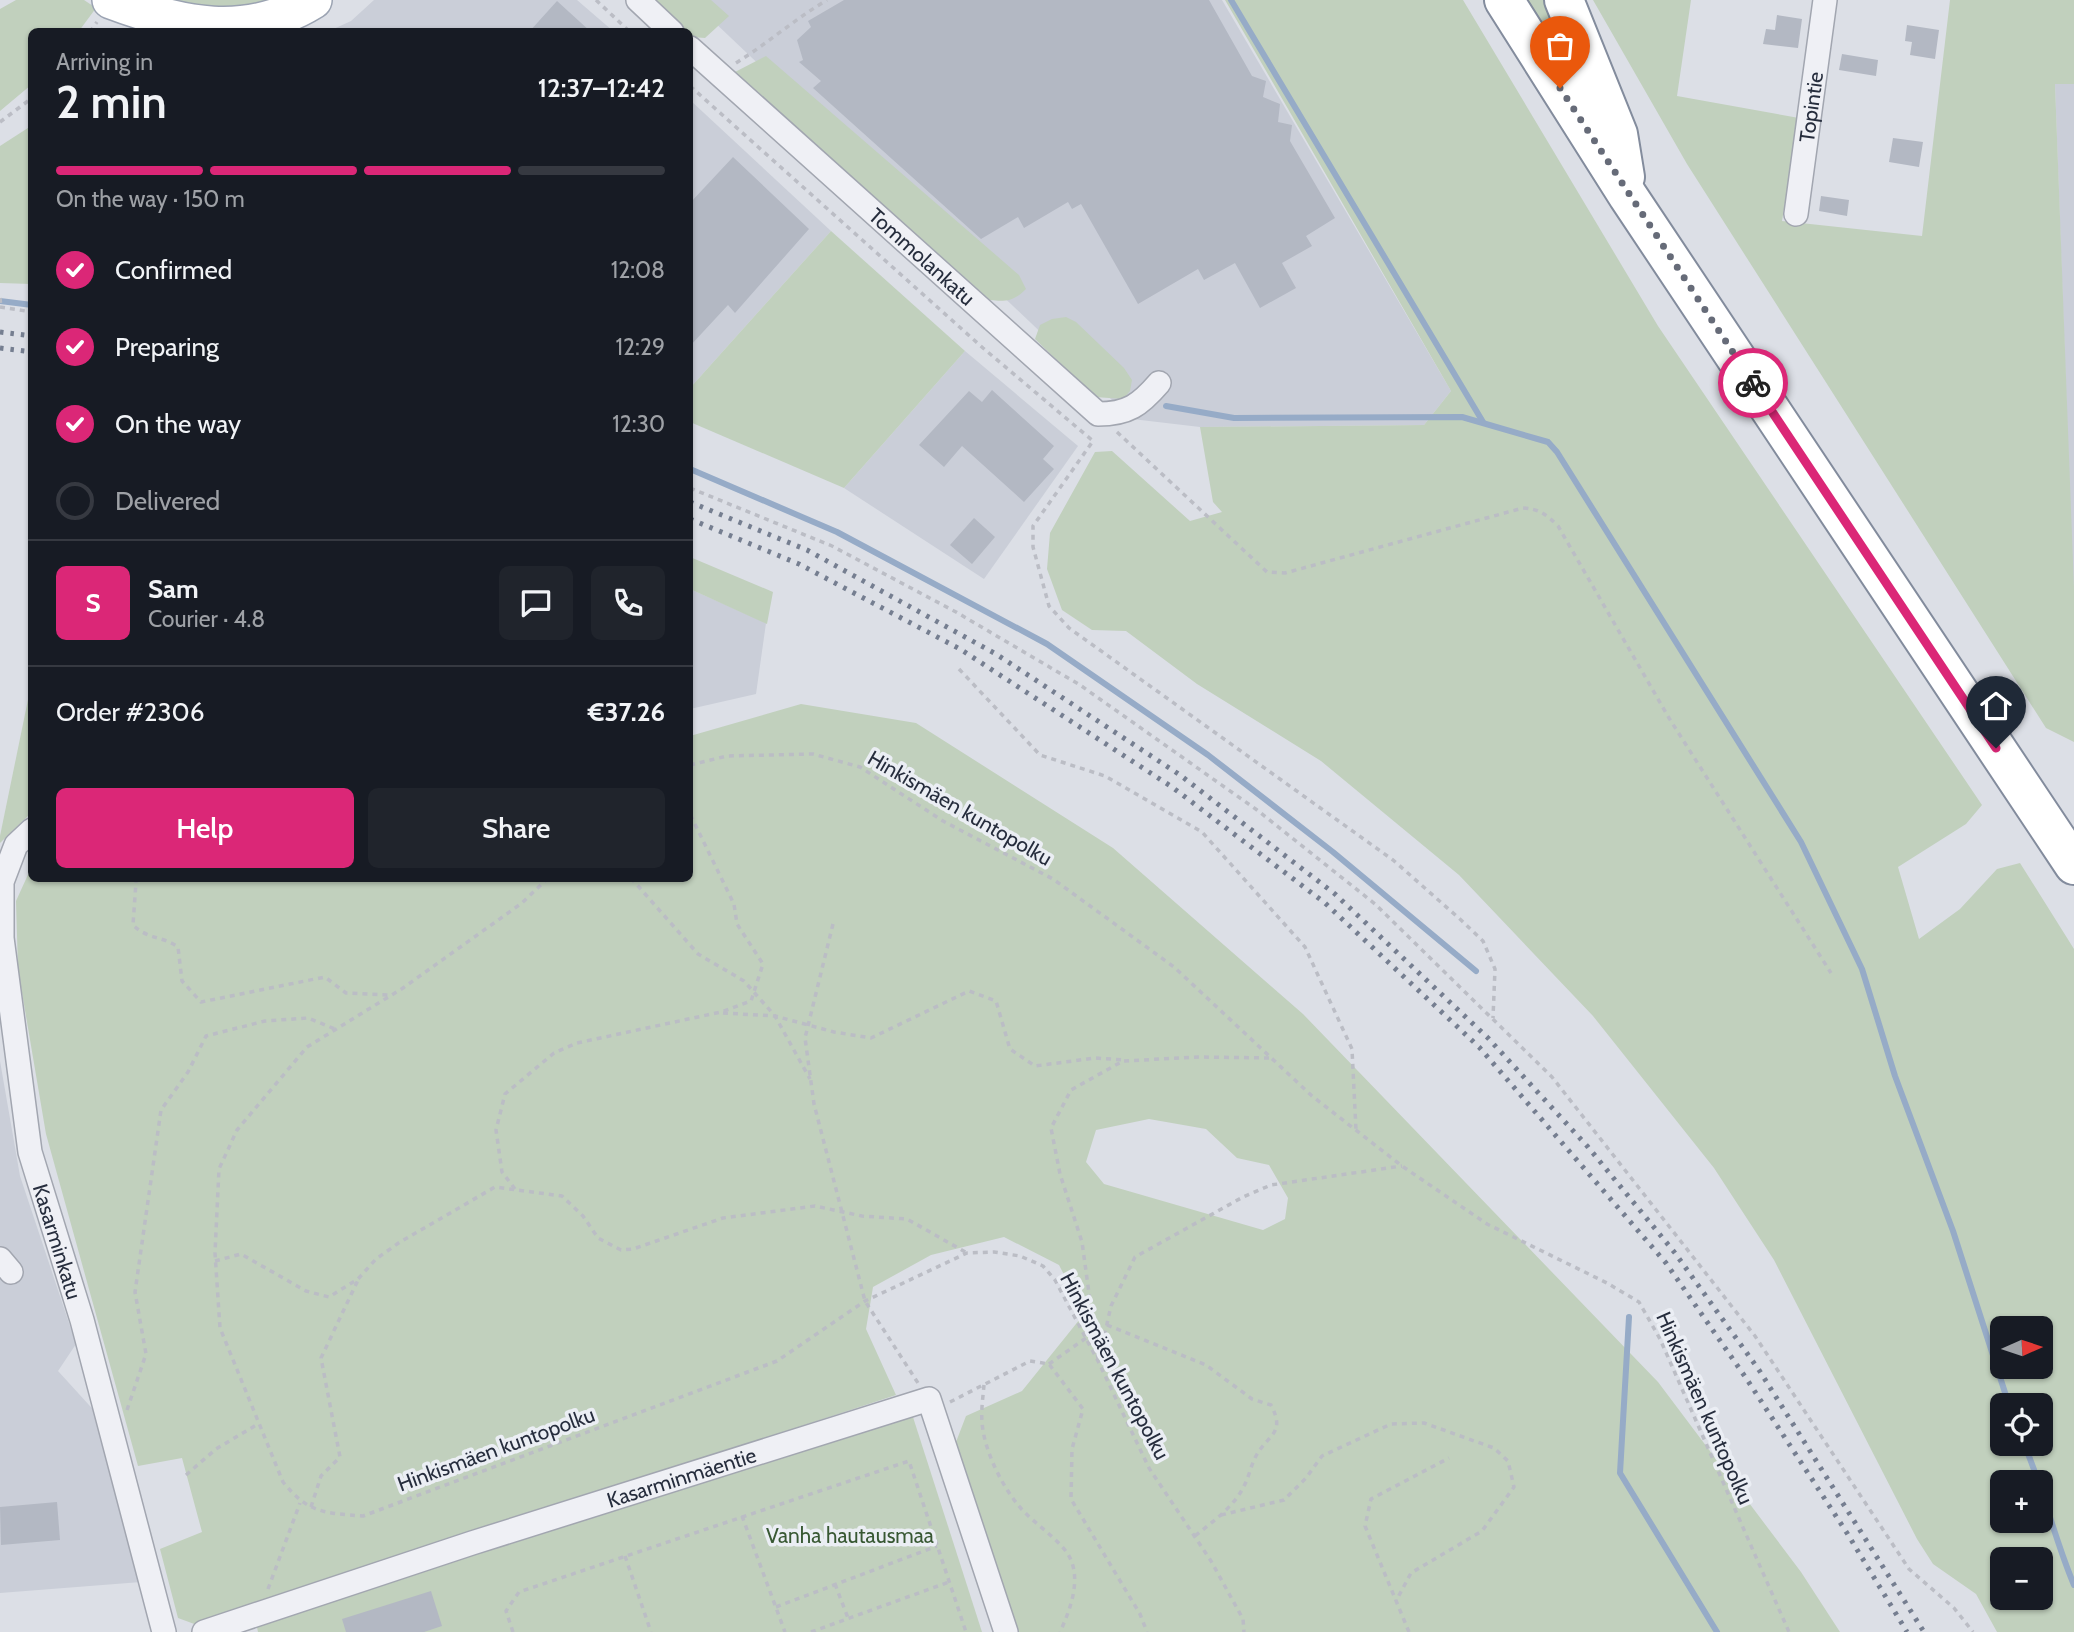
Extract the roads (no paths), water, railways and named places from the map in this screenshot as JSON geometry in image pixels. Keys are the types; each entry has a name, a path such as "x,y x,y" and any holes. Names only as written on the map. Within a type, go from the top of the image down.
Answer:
{"highway":[{"path":"1504,0 1628,196 2074,865"},
{"path":"1564,0 1618,134 1628,196"}],"main road":[{"path":"115,1 173,20 200,26 228,27 265,22 313,0"}],"street":[{"path":"638,0 668,28"},
{"name":"Topintie","path":"1796,214 1825,0"},
{"name":"Tommolankatu","path":"693,51 1098,414 1119,414 1135,409 1159,383"},
{"name":"Kasarminkatu","path":"24,838 2,882 2,938 30,1152 82,1321 164,1632"},
{"name":"Kasarminmäentie","path":"204,1632 932,1404 1006,1632"}],"waterway":[{"path":"1231,0 1483,422"},
{"path":"0,301 28,304"},
{"path":"1166,406 1234,418 1462,417 1548,442 1557,452 1801,842 1862,969 1895,1076 1953,1231 2005,1393"},
{"path":"693,470 837,532 1047,644 1208,755 1333,852 1476,971"},
{"path":"1629,1317 1620,1473 1717,1632"},
{"path":"2028,1456 2074,1585"}],"railway":[{"path":"0,332 28,336"},
{"path":"0,348 28,352"},
{"path":"693,503 807,550 996,654 1180,775 1335,894 1488,1038 1588,1147 1675,1253 1759,1370 1924,1632"},
{"path":"693,520 799,564 960,649 1172,787 1325,903 1479,1047 1666,1263 1746,1378 1847,1533 1907,1632"}],"park label":[{"name":"Vanha hautausmaa","path":"850,1535"}]}
